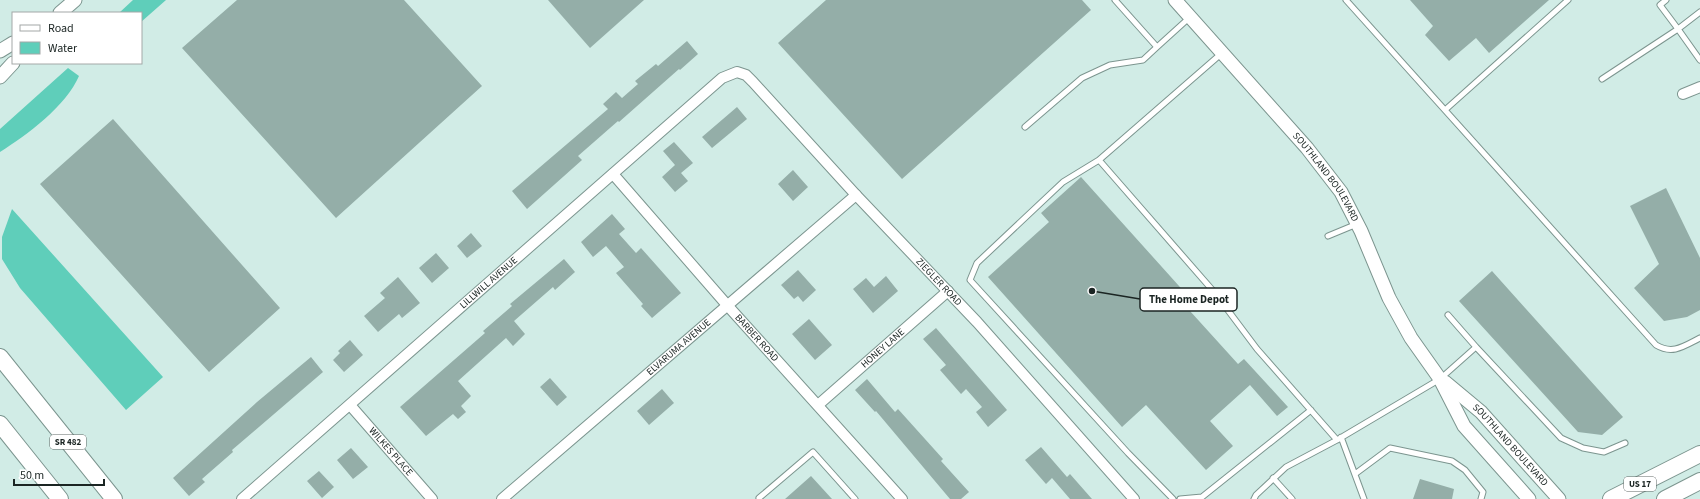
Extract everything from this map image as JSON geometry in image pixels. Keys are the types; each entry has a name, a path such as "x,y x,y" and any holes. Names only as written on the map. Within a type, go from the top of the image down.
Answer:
{"main road":[{"name":"SR 482","path":"0,357 114,499"},
{"path":"0,424 60,499"},
{"name":"US 17","path":"1611,499 1700,454"},
{"name":"US 17","path":"1665,499 1700,481"}],"street":[{"name":"SOUTHLAND BOULEVARD","path":"1175,0 1307,148 1341,192 1357,224 1389,298 1408,332 1440,379 1464,426 1529,499"},
{"path":"0,51 12,44"},
{"path":"0,77 12,64"},
{"name":"LILLWILL AVENUE","path":"242,499 722,78 737,72"},
{"name":"ZIEGLER ROAD","path":"737,72 746,75 753,82 856,195 948,291 1134,499"},
{"path":"1683,94 1700,87"},
{"name":"BARBER ROAD","path":"613,174 727,305 902,499"},
{"name":"ELVARUMA AVENUE","path":"502,499 856,195"},
{"name":"HONEY LANE","path":"818,405 948,291"},
{"name":"SOUTHLAND BOULEVARD","path":"1440,379 1481,412 1559,499"},
{"name":"WILKES PLACE","path":"350,405 432,499"}],"lane":[{"path":"1115,0 1157,47"},
{"path":"1346,0 1656,345 1665,350 1679,348 1700,338"},
{"path":"1445,110 1568,0"},
{"path":"1666,0 1660,5 1700,60"},
{"path":"1602,79 1678,29 1700,12"},
{"path":"1025,127 1082,78 1110,65 1143,60 1190,17"},
{"path":"1173,499 1128,453 970,280 977,263 982,257 1063,182 1099,160 1222,53"},
{"path":"1099,160 1215,293 1257,349 1311,410 1339,438 1364,499"},
{"path":"1328,236 1357,224"},
{"path":"1448,315 1476,348 1561,438 1583,448 1604,452 1624,443"},
{"path":"1254,499 1256,495 1273,478 1286,467 1440,379 1476,348"},
{"path":"1180,499 1202,497 1311,410"},
{"path":"1355,474 1390,448 1452,461 1465,470 1483,492 1481,499"},
{"path":"759,498 813,452 855,499"},
{"path":"1273,478 1292,499"}],"water":[{"path":"133,0 166,0 142,21 142,12 120,12"},
{"path":"68,68 79,76 65,98 45,119 0,152 0,129"},
{"path":"12,209 163,377 126,410 20,288 2,259 2,237"}],"building":[{"path":"237,0 404,0 482,86 336,218 182,48"},
{"path":"548,0 644,0 590,48"},
{"path":"826,0 1082,0 1091,10 902,179 778,43"},
{"path":"1410,0 1549,0 1489,53 1476,38 1449,61 1425,35 1433,26"},
{"path":"687,41 698,54 578,156 582,160 527,209 512,191 608,109 603,104 616,92 622,98 638,84 635,81 656,64 658,66"},
{"path":"737,107 747,119 712,148 702,137"},
{"path":"113,119 280,308 209,372 40,184"},
{"path":"674,142 693,163 681,173 688,181 675,192 662,177 675,165 663,151"},
{"path":"793,170 808,187 793,201 778,184"},
{"path":"1081,177 1197,306 1190,311 1238,364 1244,359 1288,407 1277,416 1250,385 1210,421 1233,446 1206,470 1146,405 1122,427 988,277 1049,222 1041,213"},
{"path":"1666,188 1700,258 1700,310 1687,317 1664,321 1634,288 1659,264 1630,206"},
{"path":"612,214 625,229 619,234 636,253 641,248 681,293 652,318 641,306 643,304 616,273 624,267 606,246 593,257 581,242"},
{"path":"471,233 482,246 467,258 457,246"},
{"path":"436,253 449,268 432,283 419,268"},
{"path":"564,259 575,272 555,290 553,287 514,321 525,334 513,346 506,338 458,381 471,396 461,406 466,412 458,419 453,414 426,436 400,407 485,333 483,331 512,306 510,304"},
{"path":"798,270 816,290 803,302 798,296 794,299 781,285"},
{"path":"1492,271 1623,417 1602,435 1578,432 1459,301"},
{"path":"886,276 898,291 873,313 853,289 866,278 874,287"},
{"path":"398,277 420,303 402,318 399,314 378,332 364,316 385,298 380,293"},
{"path":"809,319 832,345 815,360 792,334"},
{"path":"936,328 1007,410 988,427 976,412 982,407 966,389 961,394 940,370 946,365 923,339"},
{"path":"350,340 363,355 344,372 333,360 340,353 338,351"},
{"path":"311,357 323,372 232,450 233,452 202,479 205,482 189,496 173,478 257,402"},
{"path":"550,378 567,397 557,406 540,387"},
{"path":"867,379 895,412 898,409 943,459 941,461 969,492 961,499 950,499 876,411 875,412 855,390"},
{"path":"662,389 674,403 649,425 637,411"},
{"path":"1041,447 1067,477 1070,474 1092,499 1070,499 1052,478 1046,484 1025,460"},
{"path":"351,448 368,467 353,479 337,460"},
{"path":"319,471 334,487 322,498 307,481"},
{"path":"811,476 832,499 785,499"},
{"path":"1420,479 1454,489 1452,499 1413,499"}],"place":[{"name":"The Home Depot","path":"1092,291"}]}
